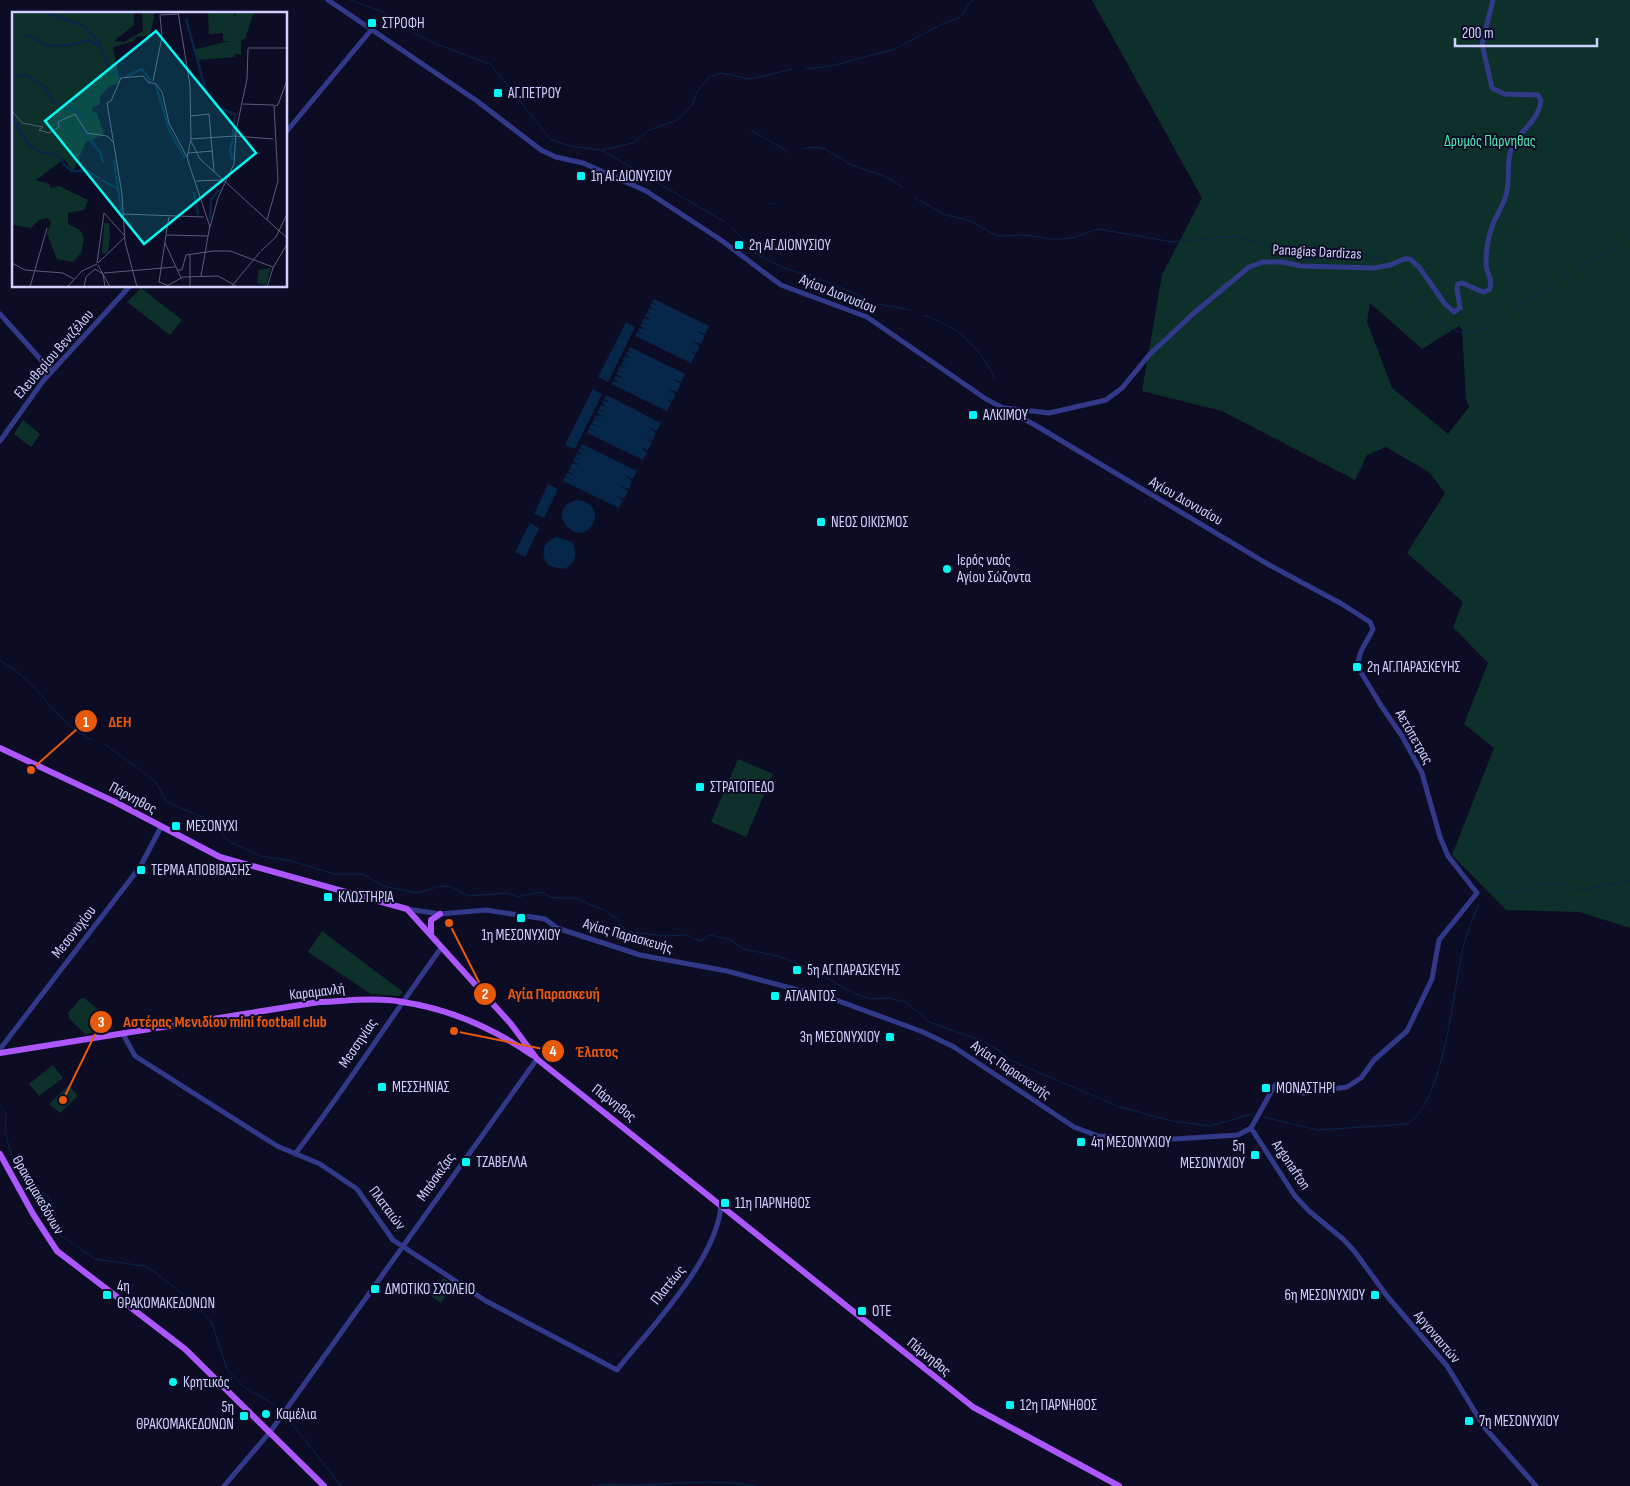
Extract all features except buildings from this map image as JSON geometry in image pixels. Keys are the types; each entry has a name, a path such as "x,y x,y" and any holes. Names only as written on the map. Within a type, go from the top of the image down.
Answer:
{"main road":[{"name":"Πάρνηθος","path":"0,748 115,802 220,857 245,866 350,892 408,909 510,1024 537,1059 973,1407 1119,1486"},
{"path":"431,935 431,920 440,914"},
{"name":"Καραμανλή","path":"0,1053 319,1002 402,1001 476,1024 516,1044 537,1059"},
{"name":"Θρακομακεδόνων","path":"0,1154 33,1214 57,1251 185,1349 324,1486"}],"street":[{"name":"Αγίου Διονυσίου","path":"328,0 477,101 541,150 556,157 583,163 646,191 722,240 781,285 867,316 963,384 1002,408 1035,425 1234,544 1342,604 1370,622"},
{"name":"Panagias Dardizas","path":"1002,408 1036,413 1062,412 1110,398 1122,388 1150,354 1194,313 1243,271 1256,263 1274,261 1301,266 1374,268 1410,259 1419,267 1445,304 1454,312 1460,308 1458,284 1462,283 1483,292 1489,290 1492,284 1486,267 1486,255 1491,230 1506,197 1509,183 1510,154 1513,146 1535,116 1541,100 1538,96 1505,94 1492,88 1482,44 1493,0"},
{"path":"288,130 372,29"},
{"name":"Ελευθερίου Βενιζέλου","path":"0,441 51,371 128,288"},
{"path":"0,314 51,371"},
{"path":"1035,425 1036,413"},
{"name":"Αετόπετρας","path":"1251,1128 1275,1085 1303,1093 1351,1086 1361,1078 1374,1060 1398,1041 1415,1017 1432,979 1439,940 1477,893 1448,856 1440,837 1422,773 1402,736 1359,668 1360,655 1373,629 1370,622"},
{"name":"Μεσονυχίου","path":"0,1049 140,867 161,827"},
{"name":"Αγίας Παρασκευής","path":"408,909 440,914 486,910 545,919 557,928 640,955 726,971 836,1000 923,1032 954,1047 1074,1126 1098,1136 1205,1138 1238,1135 1251,1128"},
{"name":"Μεσσηνίας","path":"295,1154 337,1099 402,1001 442,947"},
{"name":"Πλαταιών","path":"123,1034 135,1056 277,1146 320,1164 357,1190 393,1240 486,1301 617,1370"},
{"name":"Μπόσκιζας","path":"224,1486 270,1432 537,1059"},
{"name":"Argonafton","path":"1251,1128 1295,1196 1312,1214"},
{"name":"Πλατέως","path":"617,1370 701,1263 713,1235 721,1206"},
{"name":"Αργοναυτών","path":"1312,1214 1343,1239 1355,1252 1387,1296 1447,1366 1485,1428 1535,1485"}],"green space":[{"name":"Δρυμός Πάρνηθας","path":"1092,0 1630,0 1630,928 1580,912 1506,910 1452,855 1494,748 1464,724 1488,663 1453,627 1463,602 1407,553 1445,493 1429,472 1386,447 1367,455 1355,480 1222,411 1142,391 1162,275 1202,198","holes":["1370,303 1422,349 1459,326 1462,329 1466,399 1469,407 1448,434 1392,388 1367,322"]},
{"path":"141,288 182,320 170,335 127,302"},
{"path":"23,420 40,434 31,447 14,434"},
{"path":"738,759 773,774 746,837 711,822"},
{"path":"322,931 403,992 399,996 371,994 308,952"},
{"path":"84,998 113,1022 114,1029 85,1034 69,1018 68,1013 80,999"},
{"path":"53,1065 63,1078 39,1096 29,1084"},
{"path":"69,1085 78,1096 60,1113 49,1104"},
{"path":"443,1278 453,1284 441,1303 431,1296"}],"water":[{"path":"654,299 709,326 705,334 697,331 705,336 701,344 692,341 700,346 696,354 687,350 695,355 691,363 635,336 637,332 644,335 638,331 639,328 646,330 640,326 642,323 648,325 642,322 644,318 651,320 645,316 647,313 653,315 647,312 649,308 656,311 650,307 651,303 658,306 652,302"},
{"path":"626,322 635,327 608,382 598,377"},
{"path":"630,347 685,374 681,382 673,379 681,384 677,392 668,389 676,394 672,402 663,398 671,403 667,411 611,384 613,381 620,383 614,379 615,376 622,378 616,374 618,371 625,373 618,370 620,366 627,369 621,365 623,361 630,364 623,360 625,356 632,359 626,355 627,351 634,354 628,350"},
{"path":"593,389 602,394 575,449 565,445"},
{"path":"606,395 661,423 657,431 649,428 656,433 652,441 644,438 652,442 648,450 639,447 647,452 643,460 587,433 589,429 596,432 589,428 591,424 598,427 592,423 594,419 601,422 594,418 596,415 603,417 597,413 598,410 605,413 599,409 601,405 608,408 602,404 603,400 610,403 604,399"},
{"path":"582,444 637,471 633,479 625,476 632,481 629,489 620,486 628,491 624,499 615,495 623,500 619,508 563,481 565,477 572,480 565,476 567,473 574,475 568,471 570,468 576,471 570,467 572,463 579,466 573,461 574,458 581,460 575,457 577,453 584,456 578,452 579,448 586,451 580,447"},
{"path":"548,484 558,489 544,518 534,514"},
{"path":"576,500 588,504 592,507 595,514 593,523 587,531 580,533 566,526 562,512 566,505"},
{"path":"530,523 539,528 525,557 515,552"},
{"path":"557,537 572,542 575,550 573,561 564,569 549,566 543,553 548,542"}],"waterway":[{"path":"350,0 383,12 417,35 490,64 551,140 570,146 601,150 725,222"},
{"path":"806,69 831,66 895,49 940,25 960,17 972,0"},
{"path":"602,150 633,143 649,130 678,120 692,105 697,92 709,77 721,73 750,79 792,69"},
{"path":"751,130 790,153"},
{"path":"802,149 814,147 825,149 852,165 884,176 903,187"},
{"path":"915,198 946,215 971,221 997,236 1026,235 1056,240 1075,237 1098,229 1173,242 1237,236 1307,259 1351,254"},
{"path":"768,203 774,204"},
{"path":"732,228 758,255 786,269 813,276 868,299"},
{"path":"1393,273 1447,327 1462,333 1482,330 1630,237"},
{"path":"1361,254 1385,260"},
{"path":"877,304 911,310"},
{"path":"923,315 947,325 966,339 975,347 995,379"},
{"path":"0,661 25,678 67,723 92,740"},
{"path":"105,744 156,782 166,801 209,820 216,825 228,841 261,856 292,861 334,874 363,874 383,886 418,893 440,886 452,887 468,896 508,893 517,897 540,892 554,898 575,898 606,911 618,920 626,931 663,936 687,935 700,941 710,935 731,940 743,949 778,956 807,967 855,994 871,999 888,998 906,1002 929,1022 983,1041 997,1049 1010,1060 1120,1107 1172,1121 1210,1126 1252,1114"},
{"path":"1488,892 1518,892 1544,884 1560,884 1579,890 1630,881"},
{"path":"1264,1117 1318,1130 1407,1124 1420,1111 1431,1091 1440,1066 1447,1038 1461,956 1466,936 1479,904"},
{"path":"0,1105 6,1114 5,1131 20,1178 28,1188 45,1193 55,1206 55,1227 60,1235 95,1259 144,1266 156,1273 195,1304 212,1323 227,1369 245,1388 267,1400 280,1410"},
{"path":"290,1421 341,1486"},
{"path":"593,1486 606,1484 644,1485 708,1482 756,1486"}],"place":[{"name":"ΣΤΡΟΦΗ","path":"372,23"},
{"name":"ΑΓ.ΠΕΤΡΟΥ","path":"498,93"},
{"name":"1η ΑΓ.ΔΙΟΝΥΣΙΟΥ","path":"581,176"},
{"name":"2η ΑΓ.ΔΙΟΝΥΣΙΟΥ","path":"739,245"},
{"name":"ΑΛΚΙΜΟΥ","path":"973,415"},
{"name":"ΝΕΟΣ ΟΙΚΙΣΜΟΣ","path":"821,522"},
{"name":"Ιερός ναός Αγίου Σώζοντα","path":"947,569"},
{"name":"2η ΑΓ.ΠΑΡΑΣΚΕΥΗΣ","path":"1357,667"},
{"name":"ΔΕΗ","path":"31,770"},
{"name":"ΣΤΡΑΤΟΠΕΔΟ","path":"700,787"},
{"name":"ΜΕΣΟΝΥΧΙ","path":"176,826"},
{"name":"ΤΕΡΜΑ ΑΠΟΒΙΒΑΣΗΣ","path":"141,870"},
{"name":"ΚΛΩΣΤΗΡΙΑ","path":"328,897"},
{"name":"1η ΜΕΣΟΝΥΧΙΟΥ","path":"521,918"},
{"name":"Αγία Παρασκευή","path":"449,923"},
{"name":"5η ΑΓ.ΠΑΡΑΣΚΕΥΗΣ","path":"797,970"},
{"name":"ΑΤΛΑΝΤΟΣ","path":"775,996"},
{"name":"Έλατος","path":"454,1031"},
{"name":"3η ΜΕΣΟΝΥΧΙΟΥ","path":"890,1037"},
{"name":"ΜΕΣΣΗΝΙΑΣ","path":"382,1087"},
{"name":"ΜΟΝΑΣΤΗΡΙ","path":"1266,1088"},
{"name":"Αστέρας Μενιδίου mini football club","path":"63,1100"},
{"name":"4η ΜΕΣΟΝΥΧΙΟΥ","path":"1081,1142"},
{"name":"5η ΜΕΣΟΝΥΧΙΟΥ","path":"1255,1155"},
{"name":"ΤΖΑΒΕΛΛΑ","path":"466,1162"},
{"name":"11η ΠΑΡΝΗΘΟΣ","path":"725,1203"},
{"name":"ΔΜΟΤΙΚΟ ΣΧΟΛΕΙΟ","path":"375,1289"},
{"name":"4η ΘΡΑΚΟΜΑΚΕΔΟΝΩΝ","path":"107,1295"},
{"name":"6η ΜΕΣΟΝΥΧΙΟΥ","path":"1375,1295"},
{"name":"ΟΤΕ","path":"862,1311"},
{"name":"Κρητικός","path":"173,1382"},
{"name":"12η ΠΑΡΝΗΘΟΣ","path":"1010,1405"},
{"name":"Καμέλια","path":"266,1414"},
{"name":"5η ΘΡΑΚΟΜΑΚΕΔΟΝΩΝ","path":"244,1416"},
{"name":"7η ΜΕΣΟΝΥΧΙΟΥ","path":"1469,1421"}]}
